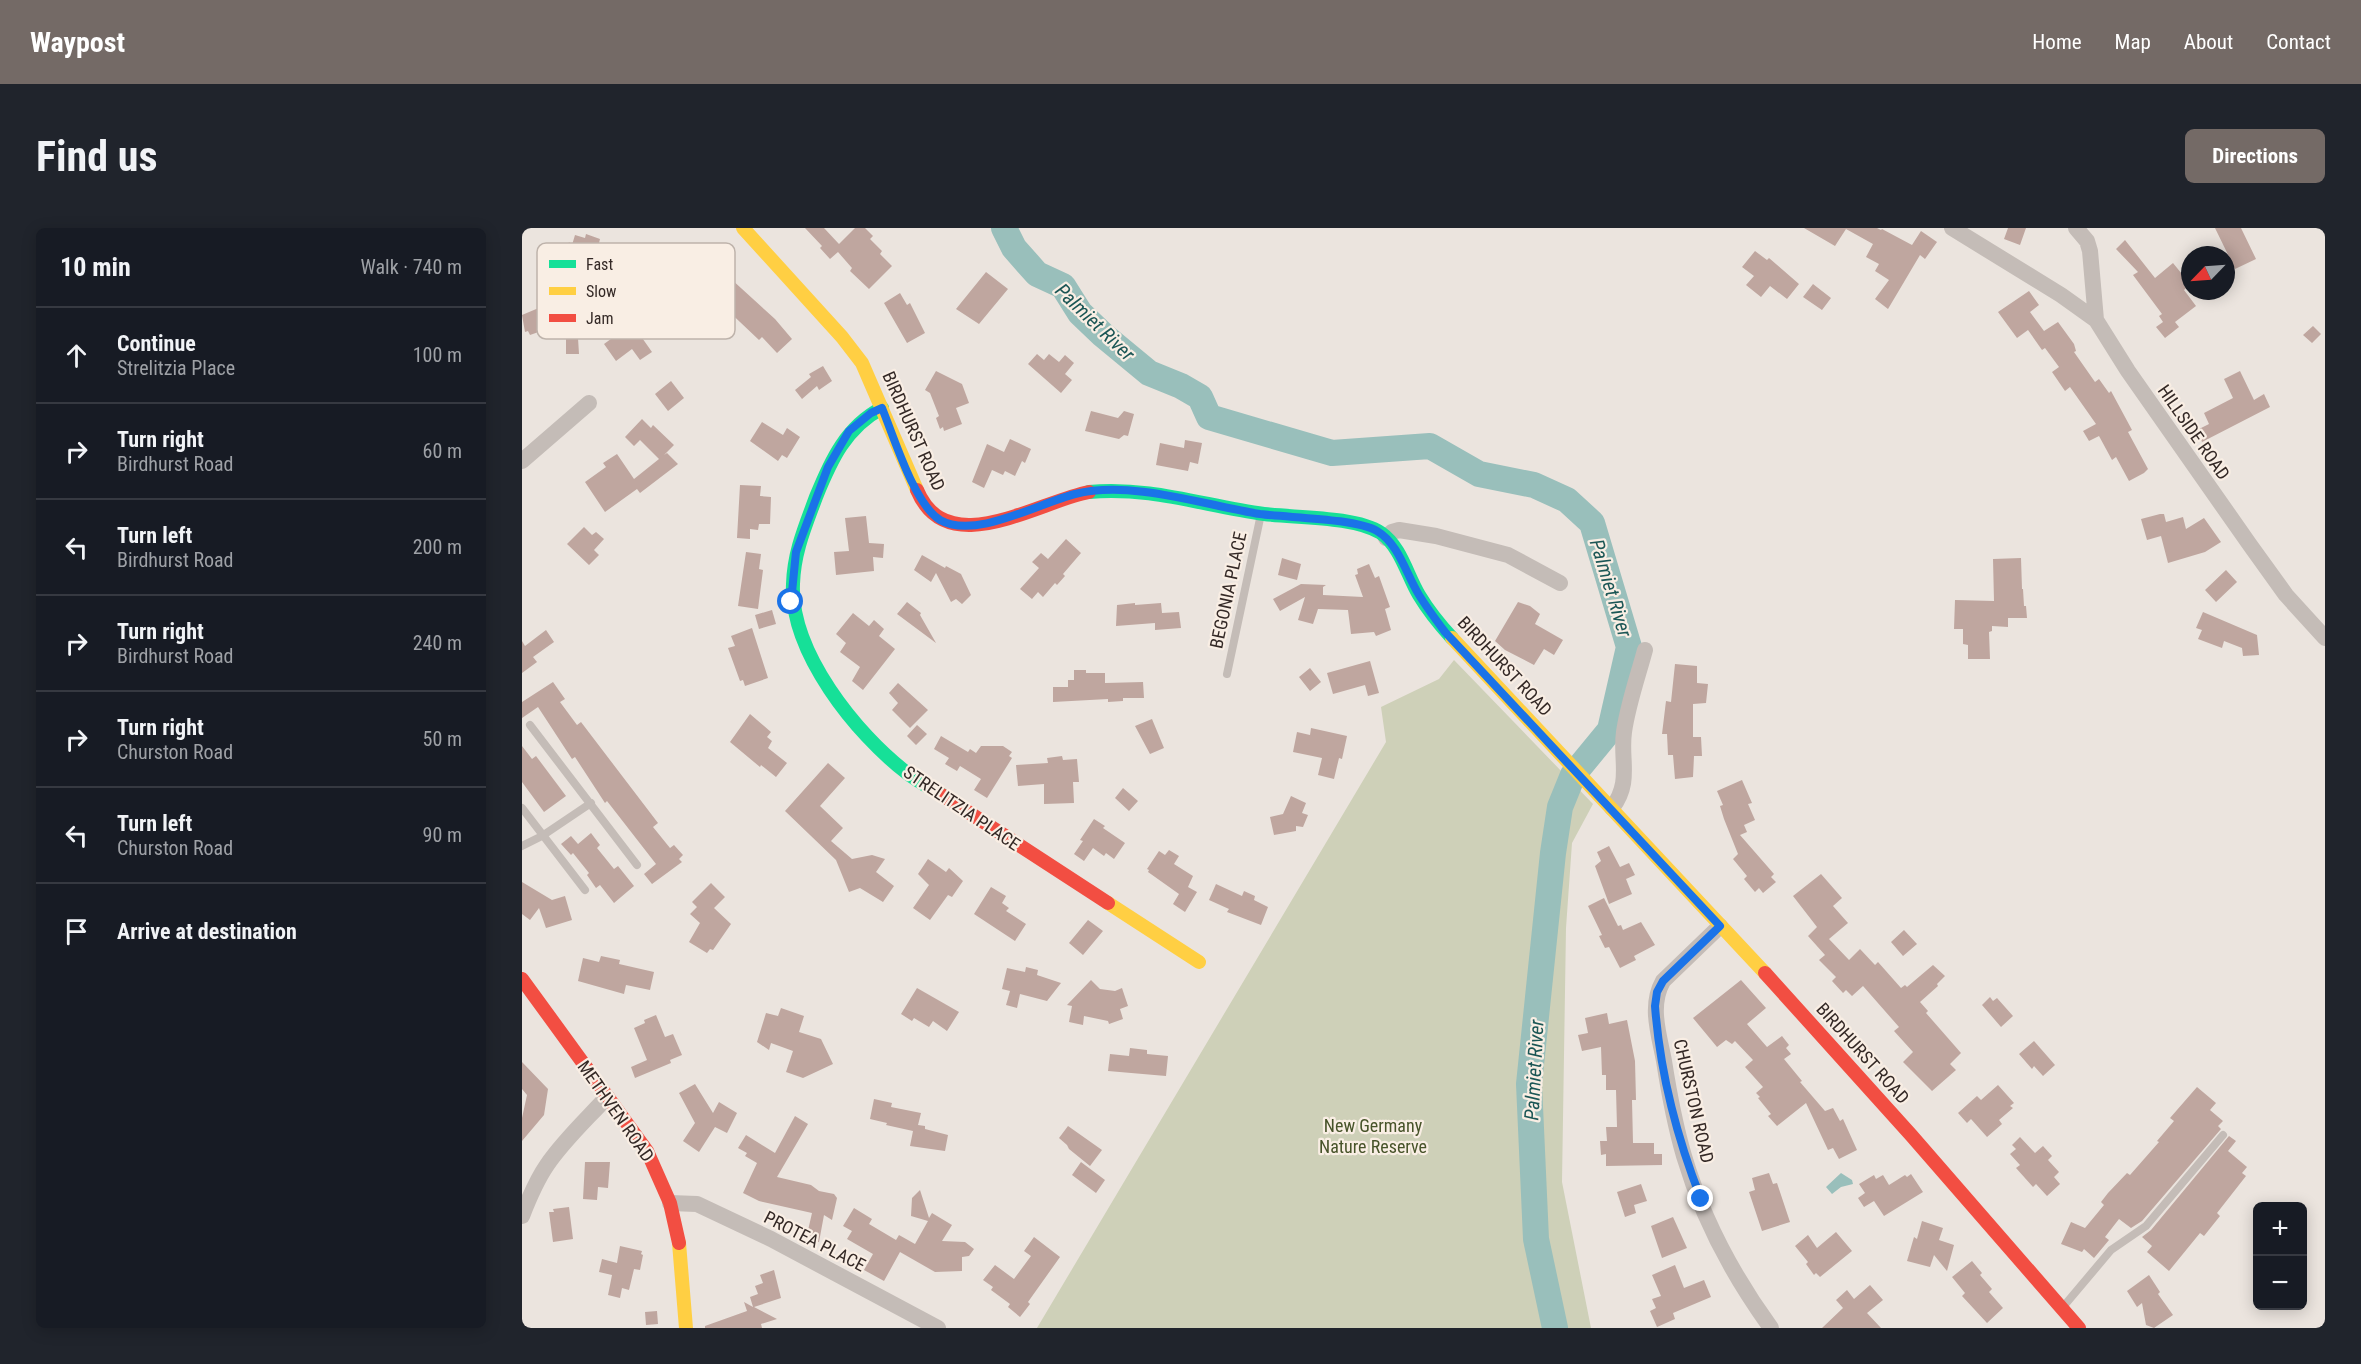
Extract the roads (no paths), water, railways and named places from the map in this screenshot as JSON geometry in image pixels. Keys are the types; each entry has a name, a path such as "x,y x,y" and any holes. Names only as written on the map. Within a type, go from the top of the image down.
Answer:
{"street":[{"name":"BIRDHURST ROAD","path":"742,228 862,363 919,496 932,514 950,524 973,526 1092,491 1148,494 1261,514 1349,524 1376,531 1386,538 1396,550 1419,595 1445,632 1612,808 1910,1134 2079,1328"},
{"path":"1952,228 2061,295 2096,320"},
{"name":"HILLSIDE ROAD","path":"2076,228 2090,251 2096,320 2128,371 2262,562 2303,616 2325,638"},
{"path":"527,454 589,403"},
{"name":"STRELITZIA PLACE","path":"882,408 871,413 849,431 828,467 796,552 791,602 806,651 818,673 855,720 907,773 1199,962"},
{"path":"1386,538 1392,532 1399,530 1508,555 1560,583"},
{"path":"1612,808 1622,792 1626,768 1624,733 1645,650"},
{"name":"CHURSTON ROAD","path":"1720,926 1663,981 1657,992 1656,1022 1670,1099 1684,1157 1737,1277 1771,1328"},
{"name":"METHVEN ROAD","path":"522,979 647,1151 670,1203 684,1281 686,1328"},
{"path":"522,1216 535,1184 547,1165 563,1144 607,1097"},
{"name":"PROTEA PLACE","path":"670,1203 697,1204 771,1239 938,1328"}],"lane":[{"name":"BEGONIA PLACE","path":"1227,674 1261,514"},
{"path":"530,725 637,865"},
{"path":"522,846 542,836 591,803"},
{"path":"522,808 585,890"},
{"path":"2062,1309 2111,1250 2146,1226 2223,1135"}],"water":[{"path":"1841,1173 1852,1180 1853,1184 1841,1187 1832,1194 1826,1187"}],"waterway":[{"name":"Palmiet River","path":"1004,228 1014,248 1037,274 1063,286 1080,313 1103,335 1149,373 1181,386 1200,397 1209,417 1332,453 1430,446 1479,474 1534,485 1567,500 1592,523 1629,647 1610,730 1573,775 1560,807 1553,853 1529,1084 1536,1239 1555,1328"}],"park label":[{"name":"New Germany Nature Reserve","path":"1373,1135"}]}
